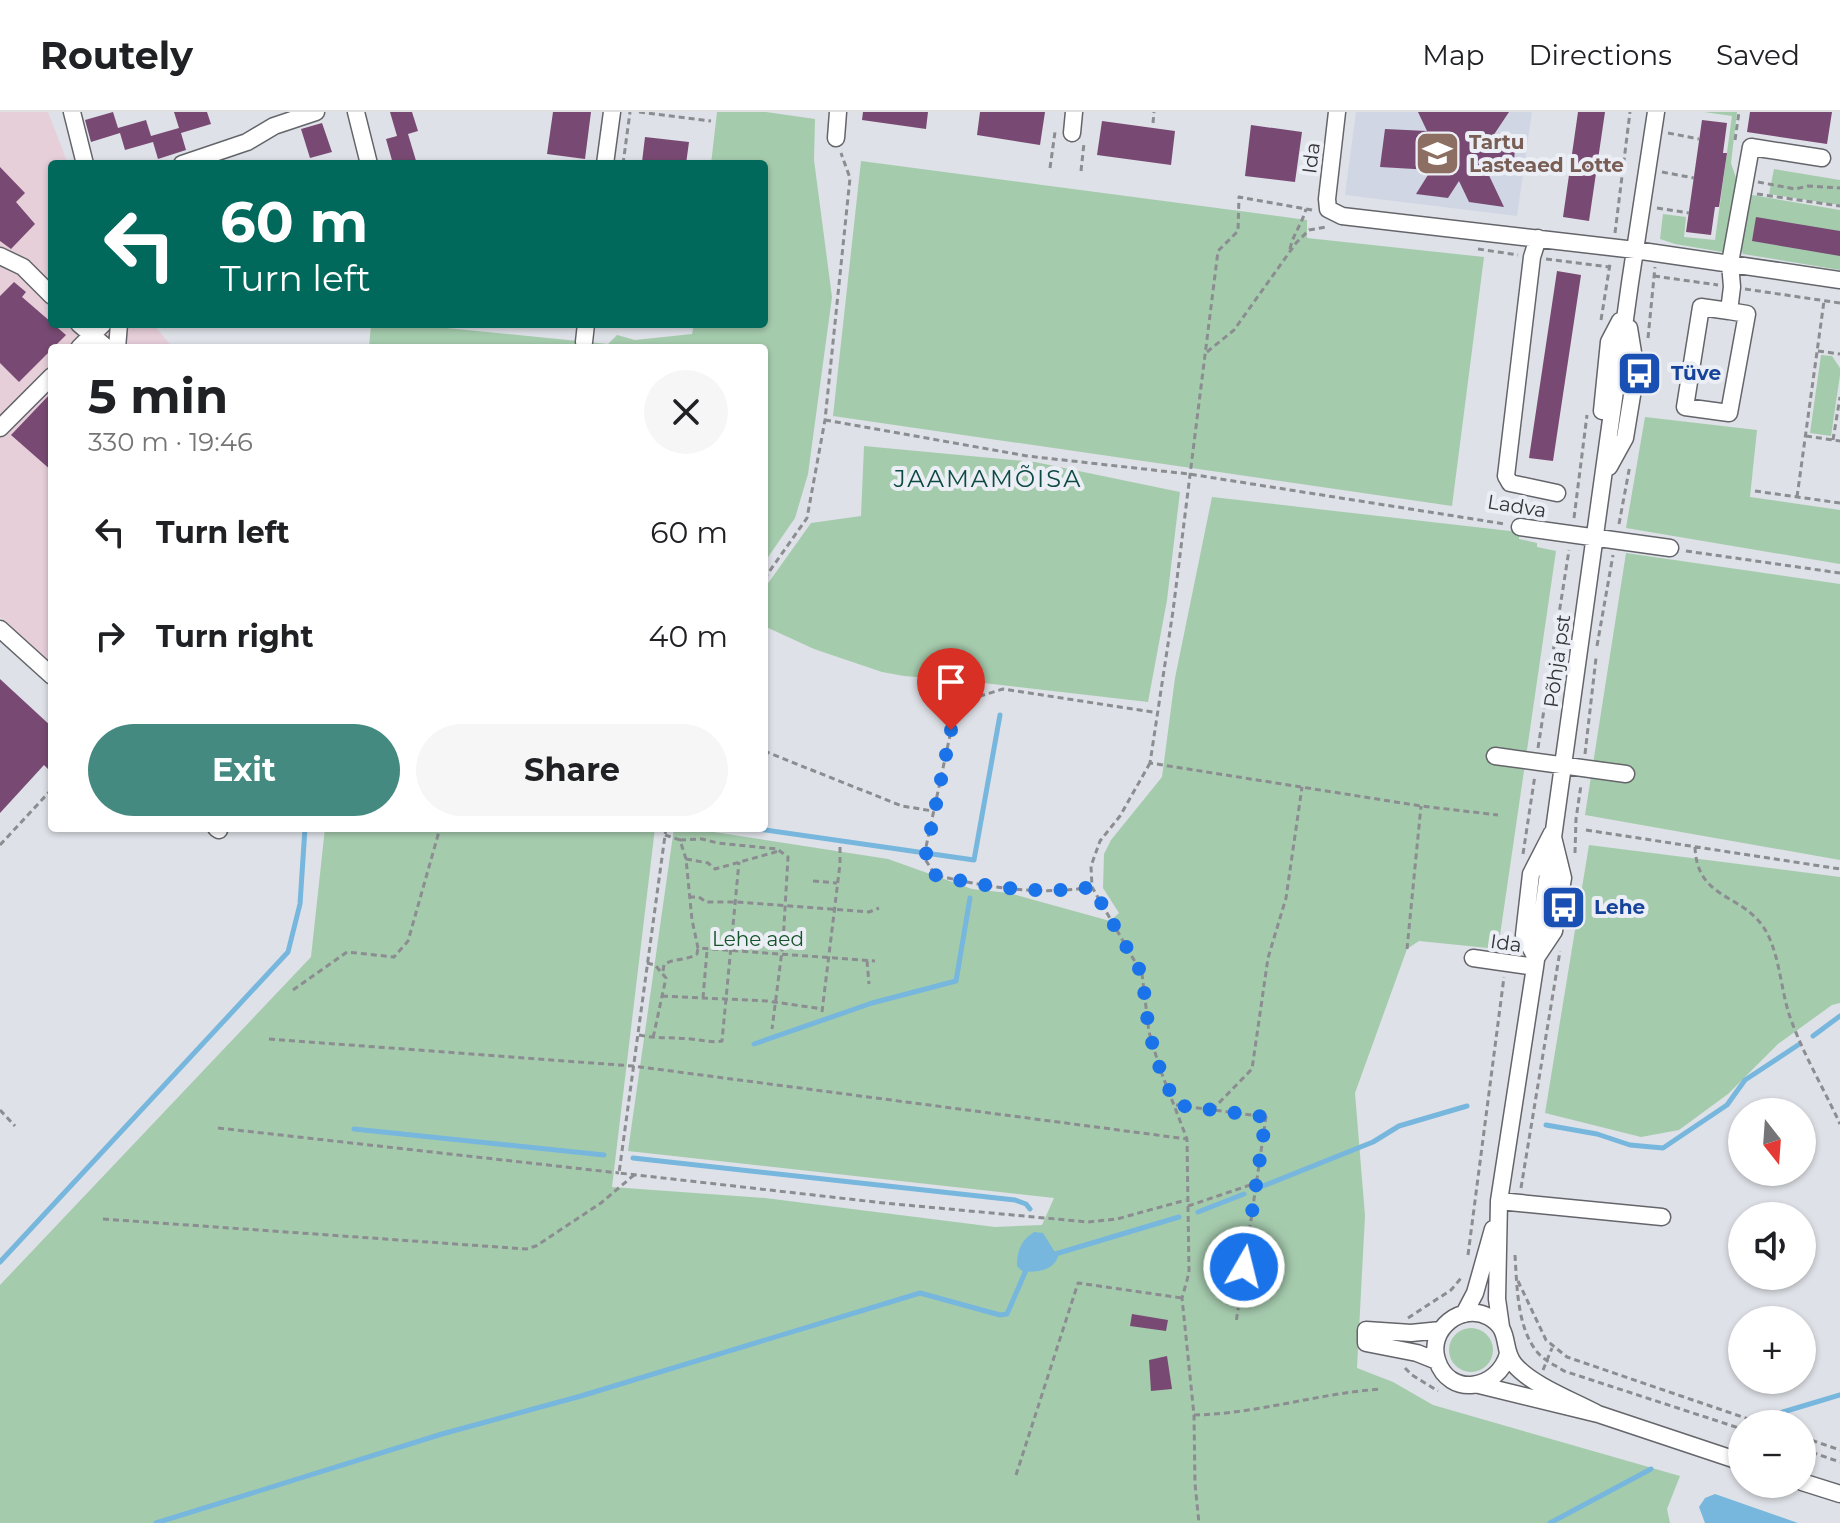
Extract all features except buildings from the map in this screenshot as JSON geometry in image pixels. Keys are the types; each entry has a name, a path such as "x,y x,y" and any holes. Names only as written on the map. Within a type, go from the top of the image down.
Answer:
{"street":[{"path":"72,112 84,160"},
{"path":"194,160 247,142 274,126 316,112"},
{"path":"356,112 368,160"},
{"path":"606,160 612,112"},
{"path":"836,138 838,112"},
{"path":"1072,133 1074,112"},
{"name":"Ida","path":"1320,210 1327,199 1337,112"},
{"name":"Põhja pst","path":"1464,1314 1475,1293 1498,1209 1656,112"},
{"path":"1729,311 1732,287 1730,263 1751,147 1822,158"},
{"path":"1320,210 1342,216 1635,250 1840,280"},
{"path":"1538,238 1532,257 1506,476 1516,486 1557,493"},
{"path":"0,256 23,267 48,292"},
{"path":"1701,307 1729,311 1747,314 1729,413 1685,407 1701,307"},
{"path":"584,342 586,328"},
{"path":"0,428 48,380"},
{"name":"Ladva","path":"1520,527 1670,548"},
{"path":"0,629 48,672"},
{"path":"1495,756 1626,774"},
{"name":"Ida","path":"1473,958 1535,962"},
{"path":"1498,1209 1662,1217"},
{"name":"Põhja pst","path":"1498,1209 1497,1299 1501,1327"},
{"path":"1479,1385 1495,1377 1506,1363 1506,1335 1501,1327 1484,1315 1464,1314 1451,1319 1441,1330 1435,1350 1442,1370 1458,1383 1479,1385 1598,1414 1728,1457"},
{"path":"1437,1361 1417,1353 1366,1343 1366,1330 1411,1333 1441,1330"},
{"path":"1508,1354 1523,1373 1598,1414"},
{"path":"1816,1486 1840,1494"}],"path":[{"path":"624,160 630,112"},
{"path":"639,112 711,121"},
{"path":"1153,123 1154,112"},
{"path":"1607,280 1614,248 1630,112"},
{"path":"1050,168 1055,126"},
{"path":"1667,133 1699,139"},
{"path":"768,573 807,518 825,420 850,178 836,138"},
{"path":"1662,172 1694,178"},
{"path":"1744,186 1840,188"},
{"path":"1744,186 1840,206"},
{"path":"1199,1523 1194,1415 1182,1298 1189,1273 1187,1139 1149,1032 1142,974 1092,887 1091,866 1100,841 1120,816 1150,763 1218,251 1238,231 1239,197 1320,210"},
{"path":"1657,208 1689,213"},
{"path":"1289,253 1292,238 1301,227 1306,209"},
{"path":"1207,352 1234,330 1309,230 1326,227"},
{"path":"1797,497 1824,301"},
{"path":"1818,351 1837,353 1840,361"},
{"path":"1834,438 1840,397"},
{"name":"Ladva","path":"825,420 1027,456 1189,474 1520,527"},
{"path":"1834,438 1840,433"},
{"path":"1806,436 1840,441"},
{"path":"1755,491 1840,503"},
{"path":"1670,548 1840,573"},
{"path":"1092,887 1071,890 984,886 935,875 925,859 926,850 957,703 1003,689 1159,713"},
{"path":"768,753 902,806 935,811"},
{"path":"1150,763 1421,806 1498,815"},
{"path":"1212,1110 1252,1069 1268,958 1286,898 1302,786"},
{"path":"0,845 48,793"},
{"path":"1407,949 1421,806"},
{"path":"1586,830 1840,869"},
{"path":"293,990 347,952 394,957 408,941 439,832"},
{"path":"619,1173 665,832"},
{"path":"665,835 680,840 702,839 779,851 788,857 772,1029"},
{"path":"663,972 667,961 690,958 697,954 698,948 686,859 680,840"},
{"path":"662,996 775,1002 822,1011 840,843"},
{"path":"1695,847 1701,877 1755,917 1767,934 1790,1018 1840,1124"},
{"path":"686,859 708,863 715,869 779,851"},
{"path":"637,1035 690,1038 712,1043 722,1041 739,862"},
{"path":"813,881 837,883"},
{"path":"689,897 699,897 706,902 869,912 879,908"},
{"path":"698,948 875,961"},
{"path":"703,998 707,951"},
{"path":"867,961 869,984"},
{"path":"647,963 663,972 666,978 653,1038"},
{"path":"269,1039 633,1066 1187,1139"},
{"path":"1176,1105 1266,1117 1236,1323"},
{"path":"0,1110 15,1126"},
{"path":"218,1128 1088,1222 1117,1219 1186,1200"},
{"path":"103,1219 526,1249 536,1246 601,1203 634,1175"},
{"path":"1187,1207 1256,1183"},
{"path":"1728,1412 1567,1357 1546,1340 1517,1278 1529,1337 1537,1352 1547,1361 1564,1371 1728,1424"},
{"path":"1016,1475 1078,1283 1182,1298"},
{"path":"1194,1415 1242,1413 1315,1396 1382,1389"},
{"path":"1816,1442 1840,1450"},
{"path":"1816,1454 1840,1462"}],"shaded area":[{"path":"0,112 48,112 66,160 48,160 48,328 156,328 170,344 48,344 48,659 0,617"},
{"name":"Tartu Lasteaed Lotte","path":"1356,112 1532,112 1517,216 1345,195"}],"green space":[{"path":"717,112 766,112 815,119 814,160 832,297 808,474 795,518 768,557 768,344 608,344 617,335 635,340 692,334 693,328 768,328 768,160 711,160"},
{"path":"1704,112 1737,112 1731,163 1738,184 1728,253 1660,239 1663,214 1686,217 1684,237 1715,240 1732,116"},
{"path":"861,161 1307,220 1307,238 1484,257 1452,506 833,416"},
{"path":"1774,169 1840,180 1840,205 1769,194"},
{"path":"1746,194 1840,210 1840,270 1743,254 1738,240"},
{"path":"371,328 446,328 608,344 369,344"},
{"path":"1821,355 1832,356 1840,368 1831,436 1810,433"},
{"path":"1645,417 1757,430 1750,497 1840,510 1840,564 1626,528"},
{"path":"864,446 1035,462 1180,492 1167,600 1148,702 882,672 814,649 768,628 768,583 811,523 861,516"},
{"name":"Lehe aed","path":"1212,497 1519,532 1519,539 1556,551 1498,949 1419,941 1407,949 1355,1093 1365,1216 1357,1368 1393,1382 1433,1405 1680,1476 1667,1509 1670,1523 0,1523 0,1285 311,957 325,832 655,832 612,1187 765,1198 995,1227 1042,1225 1054,1198 628,1151 673,832 714,832 888,859 972,889 1009,893 1110,921 1119,913 1103,888 1104,854 1111,840 1162,777 1175,678"},
{"path":"1626,553 1840,584 1840,860 1585,815"},
{"path":"1589,845 1840,877 1840,1003 1832,1005 1778,1044 1728,1094 1679,1130 1641,1137 1545,1113"},
{"path":"1471,1328 1487,1334 1493,1350 1487,1366 1471,1372 1455,1366 1449,1350 1455,1334"}],"water":[{"path":"1034,1232 1043,1233 1058,1257 1056,1262 1043,1270 1022,1271 1017,1266 1019,1251 1023,1242"},
{"path":"1715,1494 1798,1523 1705,1523 1699,1507 1705,1498"}],"waterway":[{"path":"768,830 974,860 1000,715"},
{"path":"0,1262 288,952 300,904 305,832"},
{"path":"754,1044 872,1003 956,981 970,898"},
{"path":"1813,1036 1840,1016"},
{"path":"1546,1125 1597,1134 1630,1145 1663,1148 1727,1105 1745,1080 1798,1045"},
{"path":"1263,1186 1373,1142 1399,1126 1467,1106"},
{"path":"354,1129 604,1155"},
{"path":"633,1158 1015,1200 1030,1209"},
{"path":"1198,1212 1244,1194"},
{"path":"1052,1255 1179,1217"},
{"path":"156,1523 442,1434 581,1396 920,1293 1000,1315 1007,1314 1027,1268"},
{"path":"1790,1410 1840,1395"},
{"path":"1550,1523 1651,1469"}],"place":[{"name":"Tartu Lasteaed Lotte","path":"1438,154"},
{"name":"Tüve","path":"1640,373"},
{"name":"Lehe","path":"1563,907"}],"district":[{"name":"JAAMAMÕISA","path":"988,478"}],"route":[{"path":"951,730 926,847 925,859 935,875 984,886 1071,890 1092,887 1142,974 1149,1032 1160,1069 1176,1105 1266,1117 1244,1267"}]}
